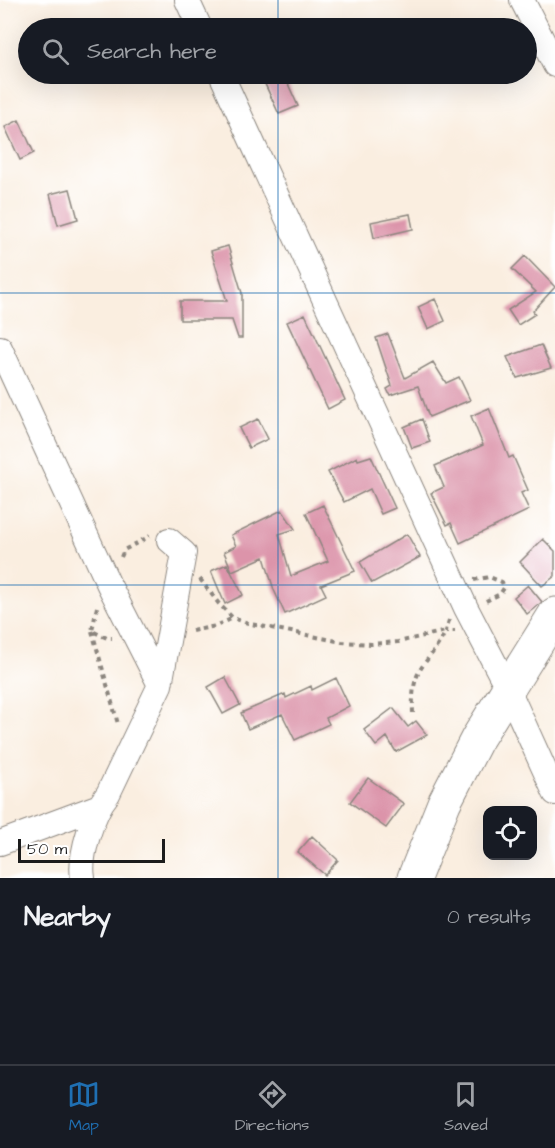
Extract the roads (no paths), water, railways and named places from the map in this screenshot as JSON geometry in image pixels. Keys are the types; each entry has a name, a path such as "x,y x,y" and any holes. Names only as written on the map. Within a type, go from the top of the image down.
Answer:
{"street":[{"path":"187,0 195,18"},
{"path":"522,0 531,18"},
{"path":"537,30 555,65"},
{"path":"225,84 466,608 507,687 555,792"},
{"path":"0,348 109,585 160,685"},
{"path":"83,878 81,867 97,807 108,794 123,758 160,685 177,547"},
{"path":"414,878 444,803 507,687 545,652 555,614"},
{"path":"0,843 97,807"}]}
